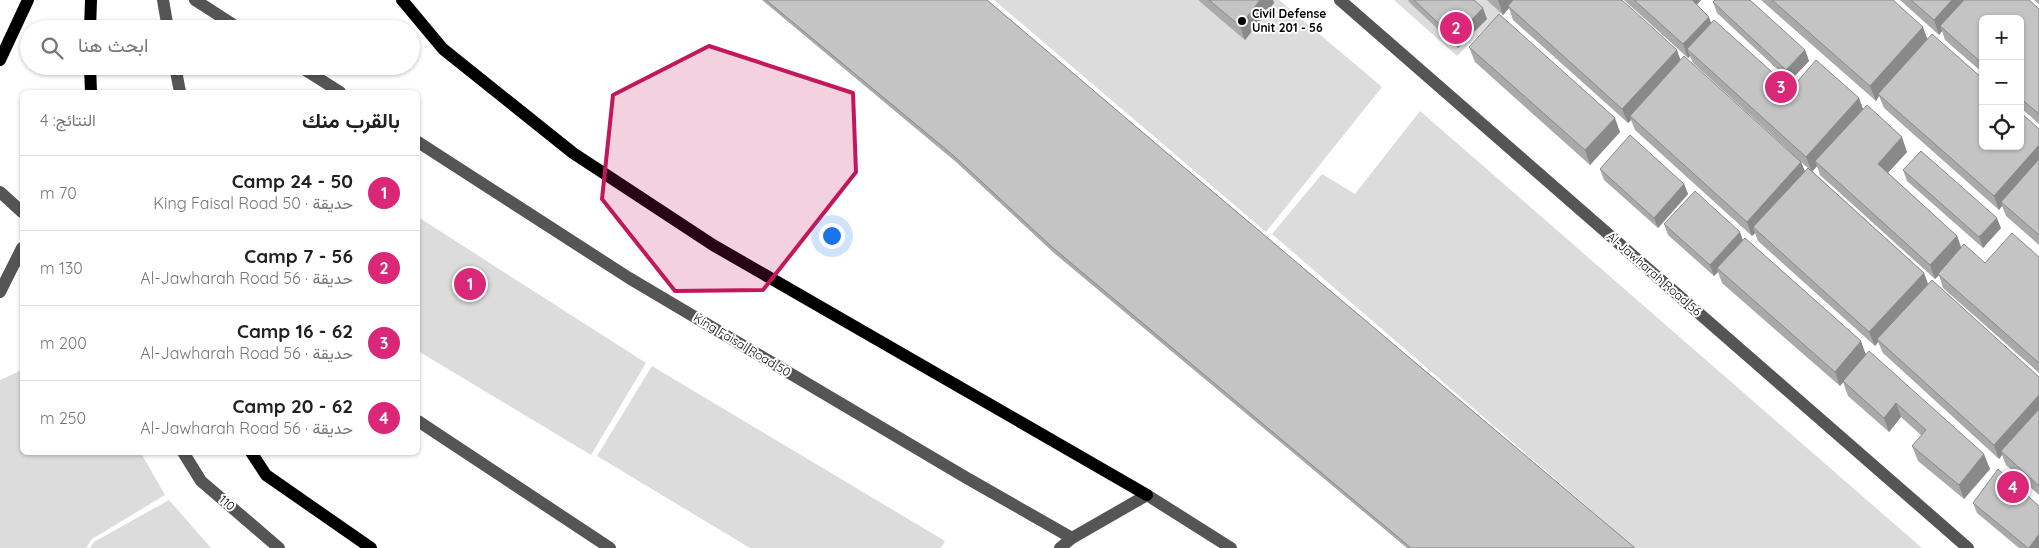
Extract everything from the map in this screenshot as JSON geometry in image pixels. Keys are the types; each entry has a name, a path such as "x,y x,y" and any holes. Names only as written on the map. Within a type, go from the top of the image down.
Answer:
{"main road":[{"path":"0,60 28,0"},
{"path":"90,20 91,0"},
{"path":"402,0 419,20"},
{"path":"420,22 443,49 573,153 713,245 1147,495"},
{"path":"90,75 91,90"},
{"path":"253,455 266,475 372,548"}],"street":[{"path":"163,0 166,20"},
{"path":"195,0 226,20"},
{"name":"Al-Jawharah Road 56","path":"1340,0 1968,548"},
{"path":"177,75 180,90"},
{"path":"313,75 337,90"},
{"name":"King Faisal Road 50","path":"420,143 629,278 965,477 1072,538"},
{"path":"0,192 20,210"},
{"path":"0,292 20,252"},
{"path":"420,422 610,548"},
{"name":"110","path":"185,455 201,481 279,548"},
{"path":"1060,548 1072,538 1147,495 1231,548"}],"highlighted area":[{"path":"709,46 853,93 856,172 763,290 675,291 602,199 613,95"}],"shaded area":[{"path":"994,0 1279,0 1382,87 1266,232"},
{"path":"1394,0 1514,0 1457,56"},
{"path":"1420,111 1922,548 1635,548 1272,234 1322,174 1355,194"},
{"path":"420,218 646,363 591,455 420,352"},
{"path":"652,366 945,541 941,548 750,548 597,456"},
{"path":"20,371 20,455 142,455 165,495 92,539 86,548 0,548 0,380"},
{"path":"169,500 211,548 90,548 94,542"}],"building":[{"path":"766,0 987,0 1635,548 1411,548 1052,247 954,156"},
{"path":"1209,0 1260,0 1240,26"},
{"path":"1414,0 1474,0 1483,8 1454,38"},
{"path":"1513,0 1622,0 1677,50 1622,109 1508,6"},
{"path":"1634,0 1692,0 1709,17 1683,44"},
{"path":"1715,0 1750,0 1805,50 1786,70 1713,2"},
{"path":"1772,0 1893,0 1923,27 1870,86"},
{"path":"1911,0 1952,0 1934,20"},
{"path":"1964,0 2029,0 2039,9 2039,114 2024,101 2024,15 1979,15 1979,60 1940,26"},
{"path":"1499,14 1615,118 1585,150 1469,47"},
{"path":"1714,20 1791,89 1816,60 1859,98 1806,157 1687,49"},
{"path":"1932,34 1979,75 1979,150 2024,150 2024,116 2039,129 2039,145 1994,196 1878,94"},
{"path":"1684,56 1801,162 1747,222 1630,116"},
{"path":"1867,105 1902,137 1878,164 1957,236 1930,265 1815,161"},
{"path":"1630,135 1684,184 1654,218 1600,169"},
{"path":"1921,151 1997,218 1979,237 1903,170"},
{"path":"2039,159 2039,235 2001,202"},
{"path":"1808,168 1924,273 1869,332 1753,227"},
{"path":"1695,191 1740,232 1710,265 1664,224"},
{"path":"2012,233 2039,257 2039,363 1938,274 1964,244 1985,263"},
{"path":"1745,238 1861,341 1835,372 1717,268"},
{"path":"1932,280 2039,377 2039,395 1994,445 1877,339"},
{"path":"1869,351 1984,454 1959,485 1912,446 1926,430 1896,403 1884,418 1843,381"},
{"path":"2039,409 2039,486 2001,451"},
{"path":"1998,469 2039,506 2039,534 2029,548 1973,503"}],"place":[{"name":"Civil Defense Unit 201 - 56","path":"1242,21"},
{"name":"Camp 7 - 56","path":"1456,28"},
{"name":"Camp 16 - 62","path":"1781,87"},
{"name":"Camp 24 - 50","path":"470,284"},
{"name":"Camp 20 - 62","path":"2013,487"}]}
